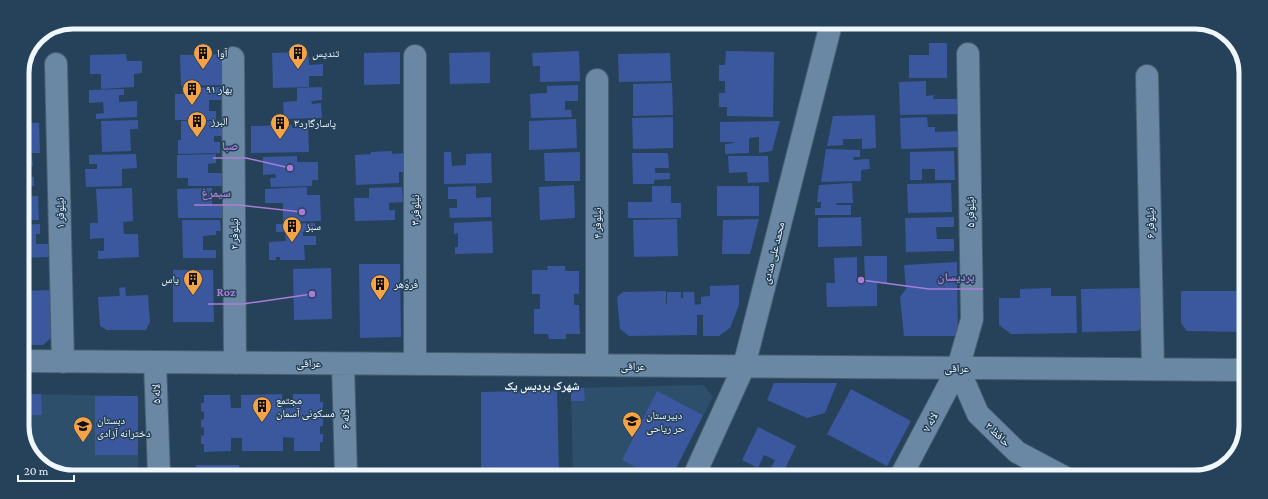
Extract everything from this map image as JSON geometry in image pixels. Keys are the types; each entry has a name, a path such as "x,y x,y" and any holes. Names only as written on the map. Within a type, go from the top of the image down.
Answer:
{"street":[{"name":"محمد علی مددی","path":"697,470 744,366 830,29"},
{"name":"نیلوفر ۵","path":"958,368 972,319 968,54"},
{"name":"نیلوفر ۳","path":"414,56 415,364"},
{"name":"نیلوفر ۲","path":"232,58 235,363"},
{"name":"نیلوفر ۱","path":"56,64 62,362"},
{"name":"نیلوفر ۶","path":"1147,76 1153,369"},
{"name":"نیلوفر ۴","path":"597,80 597,365"},
{"name":"عراقی","path":"29,362 1239,370"},
{"name":"لاله ۵","path":"155,362 159,470"},
{"name":"لاله ۶","path":"344,364 346,470"},
{"name":"لاله ۷","path":"904,470 958,368"},
{"name":"حافظ ۲","path":"958,368 978,414 1017,452 1051,470"}],"shaded area":[{"name":"دبیرستان حر ریاحی","path":"704,385 713,397 675,470 573,470 571,388"},
{"name":"دبستان دخترانه آزادی","path":"29,394 138,396 138,470 73,470 59,468 46,461 38,453 32,443 29,429"}],"building":[{"path":"929,43 947,43 947,78 909,78 909,55 929,55"},
{"path":"579,51 580,81 540,82 540,66 533,66 532,53"},
{"path":"726,51 774,52 773,117 727,116 727,107 719,107 719,93 725,93 725,81 719,81 719,65 725,65"},
{"name":"تندیس","path":"308,52 309,65 323,64 323,76 309,76 309,87 273,88 272,53"},
{"path":"400,52 400,84 364,85 364,53"},
{"path":"490,52 490,83 450,84 449,53"},
{"path":"670,53 671,81 619,82 618,54"},
{"path":"126,54 127,61 142,61 142,73 134,74 134,87 101,89 101,74 90,74 90,55"},
{"name":"آوا","path":"225,54 226,85 181,86 180,55"},
{"path":"926,81 926,96 934,95 933,99 960,99 961,114 900,115 899,82"},
{"path":"672,83 673,115 633,116 633,84"},
{"path":"578,85 578,101 565,101 565,110 571,110 572,117 531,118 530,94 547,93 547,86"},
{"name":"بهار ۹۱","path":"222,87 223,100 209,100 209,111 216,111 216,120 175,120 175,94 187,94 188,88"},
{"path":"322,87 322,100 311,101 312,104 321,103 322,118 284,119 283,102 297,101 297,88"},
{"path":"29,89 30,89 31,119 29,119"},
{"path":"124,89 124,95 119,95 119,102 137,101 137,117 96,119 96,114 104,113 103,102 89,103 89,90"},
{"path":"875,115 876,148 862,149 862,139 843,139 843,145 827,146 833,116"},
{"path":"673,117 673,148 633,149 632,118"},
{"path":"927,117 928,127 935,127 935,132 961,131 961,147 901,149 900,118"},
{"path":"576,119 577,148 529,150 529,121"},
{"path":"138,120 138,129 130,129 131,151 102,152 101,121"},
{"name":"البرز","path":"181,121 225,121 225,136 214,136 214,142 220,142 220,153 178,154 178,140 181,140"},
{"path":"780,121 772,151 759,153 759,137 749,138 749,153 725,154 725,144 734,142 720,142 720,122"},
{"path":"29,122 39,123 40,153 29,153"},
{"name":"پاسارگارد۳","path":"298,123 308,123 309,152 251,153 251,126 292,125 292,128 298,128"},
{"path":"826,149 860,150 860,157 853,157 854,160 869,159 870,169 861,170 861,181 821,182"},
{"path":"392,151 392,154 403,153 404,172 399,172 399,183 356,185 355,155 371,154 371,152"},
{"path":"954,151 955,180 935,180 935,169 922,169 922,180 910,180 910,152"},
{"path":"444,152 451,152 452,166 466,165 466,154 491,153 492,183 444,184"},
{"path":"580,152 580,181 545,181 544,153"},
{"path":"632,153 668,153 669,168 655,168 655,173 670,173 670,179 654,180 654,184 633,184"},
{"path":"136,154 137,168 122,169 122,186 86,187 85,169 97,169 97,164 89,164 89,155"},
{"path":"216,154 216,163 208,164 208,173 223,173 223,186 188,186 188,178 177,178 177,155"},
{"path":"29,155 32,155 33,166 29,166"},
{"path":"297,156 297,162 318,162 318,180 312,180 312,186 271,187 270,178 276,178 275,174 263,175 263,157"},
{"path":"728,156 768,156 769,182 748,183 747,172 729,173"},
{"path":"29,177 34,177 34,186 29,186"},
{"path":"852,183 853,203 836,203 837,205 851,205 851,215 815,215 815,208 821,208 821,202 817,202 819,185"},
{"path":"951,183 952,212 908,213 907,184"},
{"path":"574,185 575,218 540,220 539,187"},
{"path":"476,186 476,198 491,197 491,217 450,218 449,208 457,208 457,199 448,199 448,187"},
{"path":"652,186 671,186 671,203 681,203 681,218 628,218 628,202 652,202"},
{"path":"717,186 759,186 759,216 717,216"},
{"path":"307,187 307,195 320,195 321,221 283,222 283,203 265,203 265,189"},
{"path":"402,187 403,202 389,203 389,210 395,210 395,220 355,221 354,198 369,198 369,188"},
{"path":"132,188 133,221 123,222 124,234 138,234 139,257 98,259 98,251 104,251 104,238 90,239 90,223 98,223 96,189"},
{"path":"212,188 212,206 227,206 227,218 178,218 177,189"},
{"path":"29,196 38,196 39,220 29,220"},
{"path":"861,217 862,246 818,247 818,218"},
{"path":"954,217 954,227 936,227 937,239 954,239 954,251 906,252 905,218"},
{"path":"677,219 678,256 634,257 633,220"},
{"path":"759,219 750,254 722,254 723,220"},
{"path":"182,220 220,220 221,231 216,231 216,235 203,236 203,250 216,250 216,258 183,258"},
{"path":"492,221 493,253 455,254 455,247 458,247 458,233 454,234 454,223"},
{"name":"سبز","path":"315,223 315,231 303,232 303,236 316,236 316,245 304,245 305,260 280,260 280,257 276,257 276,260 269,260 269,242 286,241 285,232 276,232 276,224"},
{"path":"40,224 40,234 36,234 36,244 48,244 49,257 29,258 29,225"},
{"path":"864,256 887,256 887,283 877,283 877,306 827,307 826,283 835,283 834,258 857,257 857,278 865,278"},
{"path":"957,262 958,336 904,336 900,297 906,289 904,265"},
{"name":"فروّهر","path":"359,264 400,264 401,337 360,338"},
{"path":"547,266 565,266 565,271 579,271 579,294 574,294 574,305 579,305 580,334 566,334 566,339 549,339 548,334 534,334 534,309 540,309 540,294 532,294 532,270 548,270"},
{"path":"331,268 332,319 294,320 293,269"},
{"name":"یاس","path":"173,270 213,270 214,322 173,322"},
{"path":"739,285 739,305 730,328 719,336 703,336 703,315 697,315 697,335 629,336 620,329 617,297 623,292 666,291 667,304 667,292 681,292 681,298 683,298 683,292 694,292 695,305 701,304 701,297 710,296 710,286"},
{"path":"125,287 126,296 148,295 150,322 146,330 107,330 100,326 98,297 120,296 119,288"},
{"path":"1051,288 1051,296 1076,296 1077,333 1011,334 999,325 999,298 1020,298 1020,289"},
{"path":"1146,288 1147,324 1138,331 1082,332 1081,289"},
{"path":"52,290 54,335 43,345 29,345 29,291"},
{"path":"1181,291 1239,291 1239,332 1187,331 1181,323"},
{"path":"774,383 837,383 825,413 807,418 767,400"},
{"path":"571,388 584,388 585,401 571,401"},
{"path":"851,389 911,421 887,466 827,434"},
{"path":"557,390 559,470 481,470 481,392"},
{"path":"657,391 703,415 675,470 641,470 622,460"},
{"path":"29,394 41,394 42,415 29,415"},
{"name":"مجتمع مسکونی آسمان","path":"282,394 282,408 293,408 293,394 320,394 320,402 323,402 323,410 320,410 320,418 323,418 323,426 320,426 320,434 323,434 323,442 320,442 320,451 294,451 294,438 283,437 283,451 242,451 242,438 231,438 231,451 204,452 204,444 201,444 201,435 204,436 204,427 201,428 201,420 204,419 204,412 201,411 201,403 204,403 204,395 230,395 231,408 241,408 241,395"},
{"path":"95,396 138,396 138,455 95,455"},
{"path":"758,427 796,446 784,470 770,470 775,460 764,455 758,468 742,460"},
{"path":"196,465 239,465 239,470 196,470"},
{"path":"276,468 333,468 333,470 276,470"}],"place":[{"name":"آوا","path":"203,70"},
{"name":"تندیس","path":"298,70"},
{"name":"بهار ۹۱","path":"192,106"},
{"name":"البرز","path":"197,138"},
{"name":"پاسارگارد۳","path":"280,140"},
{"name":"صبا","path":"290,168"},
{"name":"سیمرغ","path":"302,212"},
{"name":"سبز","path":"292,243"},
{"name":"پردیسان","path":"861,280"},
{"name":"Roz","path":"312,294"},
{"name":"یاس","path":"193,296"},
{"name":"فروّهر","path":"380,301"},
{"name":"مجتمع مسکونی آسمان","path":"262,423"},
{"name":"دبیرستان حر ریاحی","path":"632,438"},
{"name":"دبستان دخترانه آزادی","path":"83,443"}],"district":[{"name":"شهرک پردیس یک","path":"542,386"}]}
